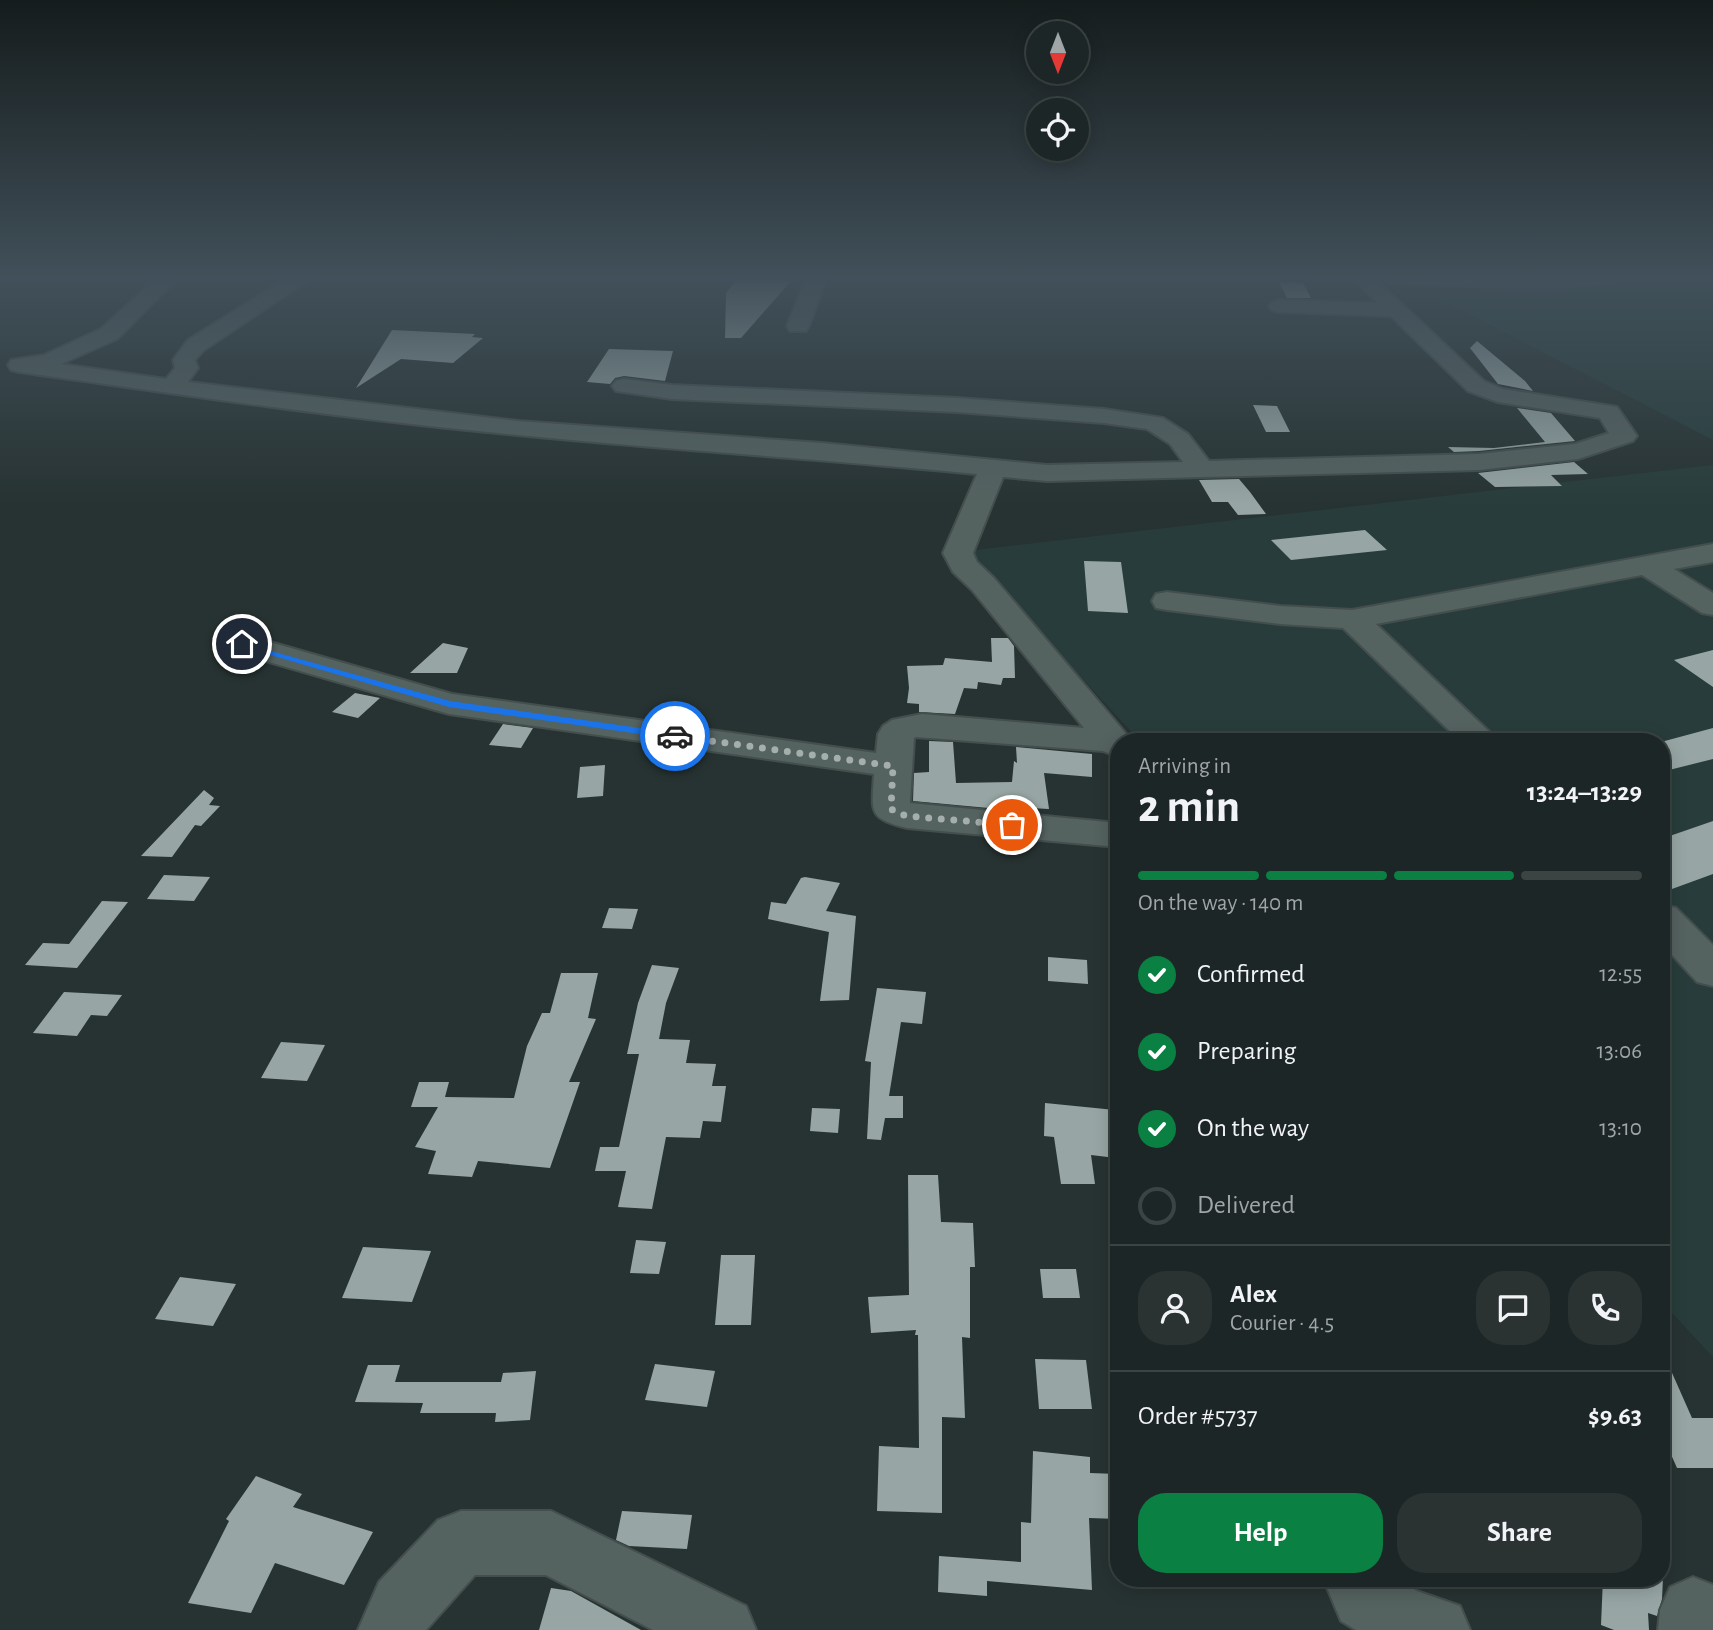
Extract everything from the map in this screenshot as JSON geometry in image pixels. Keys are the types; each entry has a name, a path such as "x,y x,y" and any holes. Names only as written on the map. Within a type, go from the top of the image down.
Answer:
{"street":[{"path":"9,365 49,360 65,353"},
{"path":"173,386 187,368 184,360 190,353"},
{"path":"9,365 274,401 518,428 822,451 1047,473 1479,462 1578,451 1624,436 1608,412 1498,396 1476,386 1440,353"},
{"path":"624,386 672,392 970,406 1104,416 1154,423 1180,439 1202,469"},
{"path":"993,468 958,553 964,566 983,584 1110,736"},
{"path":"1167,601 1280,615 1352,619 1713,553"},
{"path":"1647,565 1713,606"},
{"path":"1352,619 1472,733"},
{"path":"242,644 449,704 893,766"},
{"path":"1110,742 922,725 905,728 896,734 891,809 906,816 1110,834"},
{"path":"1670,927 1713,971"},
{"path":"392,1630 402,1605 461,1543 551,1543 722,1630"},
{"path":"1359,1587 1364,1598 1405,1620 1436,1630"}],"shaded area":[{"path":"1545,353 1713,353 1713,440"},
{"path":"1713,465 1713,1357 1670,1311 1670,733 1133,733 968,556 967,551"}],"building":[{"path":"378,353 465,353 453,363 401,359 356,388"},
{"path":"606,353 672,353 665,381 624,376 615,378 610,384 587,382"},
{"path":"1474,353 1491,353 1533,391 1498,384"},
{"path":"1253,405 1277,406 1290,432 1266,432"},
{"path":"1517,408 1551,413 1575,441 1479,451 1454,452 1448,447 1494,448 1545,442"},
{"path":"1574,462 1588,474 1551,475 1562,486 1495,487 1478,473"},
{"path":"1239,479 1266,514 1238,515 1228,502 1212,502 1199,480"},
{"path":"1365,530 1387,550 1291,560 1271,540"},
{"path":"1084,561 1121,562 1128,613 1088,611"},
{"path":"991,638 1008,638 1014,646 1015,678 1003,678 1001,685 978,682 977,689 964,688 955,714 919,712 919,704 907,703 907,666 943,665 945,658 992,662"},
{"path":"443,643 468,648 457,673 410,673"},
{"path":"1713,650 1713,687 1674,660"},
{"path":"355,693 380,698 358,718 332,712"},
{"path":"503,724 533,728 521,748 489,745"},
{"path":"1713,728 1713,759 1670,770 1670,740"},
{"path":"929,741 953,742 956,783 1012,782 1014,761 1017,763 1016,747 1092,754 1092,777 1044,773 1049,809 1030,808 1031,812 913,801 914,773 929,772"},
{"path":"605,765 603,796 577,798 580,767"},
{"path":"204,790 214,798 209,805 220,806 201,826 195,825 172,857 141,856"},
{"path":"1713,821 1713,874 1670,890 1670,836"},
{"path":"164,875 210,877 194,901 147,899"},
{"path":"801,878 840,883 826,911 856,916 849,1000 820,1001 829,932 768,919 771,902 786,904"},
{"path":"102,901 128,902 77,968 25,965 43,943 69,944"},
{"path":"609,908 638,909 632,929 602,928"},
{"path":"1048,957 1087,960 1088,984 1048,981"},
{"path":"652,965 679,968 666,1003 659,1039 690,1040 686,1063 716,1064 712,1086 726,1086 721,1122 703,1121 700,1138 666,1137 652,1209 618,1207 626,1171 595,1171 600,1147 619,1147 639,1054 627,1054 638,1003"},
{"path":"561,973 598,973 588,1018 596,1019 569,1082 580,1082 550,1168 478,1161 472,1177 428,1174 436,1151 415,1147 438,1107 411,1107 419,1082 449,1082 445,1097 514,1098 527,1046 542,1013 550,1013"},
{"path":"877,988 926,992 922,1024 901,1022 889,1096 903,1096 903,1118 885,1118 881,1140 867,1139 871,1062 865,1061"},
{"path":"64,992 122,995 107,1016 91,1015 77,1036 33,1033"},
{"path":"281,1042 325,1045 307,1081 261,1078"},
{"path":"1045,1103 1110,1110 1110,1157 1091,1155 1095,1184 1061,1184 1054,1137 1044,1136"},
{"path":"812,1108 840,1109 838,1133 810,1131"},
{"path":"908,1175 938,1175 941,1222 973,1223 975,1267 970,1267 970,1338 962,1337 965,1418 942,1417 942,1513 877,1511 879,1446 919,1448 918,1335 915,1335 916,1330 871,1333 868,1297 909,1295"},
{"path":"636,1240 666,1242 659,1274 630,1273"},
{"path":"363,1247 431,1251 412,1302 342,1298"},
{"path":"721,1255 755,1255 751,1325 715,1325"},
{"path":"1040,1269 1076,1269 1080,1298 1043,1298"},
{"path":"180,1277 236,1284 213,1326 155,1319"},
{"path":"1035,1359 1086,1360 1092,1409 1039,1409"},
{"path":"655,1364 715,1371 707,1407 645,1400"},
{"path":"368,1365 400,1365 395,1382 501,1382 503,1373 536,1371 530,1420 495,1422 496,1413 420,1413 423,1403 355,1402"},
{"path":"1670,1368 1692,1418 1713,1418 1713,1468 1677,1468 1670,1452"},
{"path":"1033,1451 1090,1457 1090,1473 1110,1474 1110,1519 1089,1518 1092,1590 987,1581 987,1596 938,1592 939,1556 1021,1562 1021,1522 1031,1523"},
{"path":"256,1476 302,1494 293,1507 373,1532 344,1585 275,1563 251,1613 188,1603 229,1521 226,1519"},
{"path":"622,1511 692,1515 687,1549 629,1546 616,1540"},
{"path":"1603,1587 1663,1587 1657,1616 1648,1613 1649,1630 1614,1630 1601,1625"},
{"path":"551,1588 571,1591 641,1630 539,1630"}],"way so far":[{"path":"675,736 893,766 891,809 906,816 1012,825"}],"route":[{"path":"242,644 449,704 675,736"}]}
